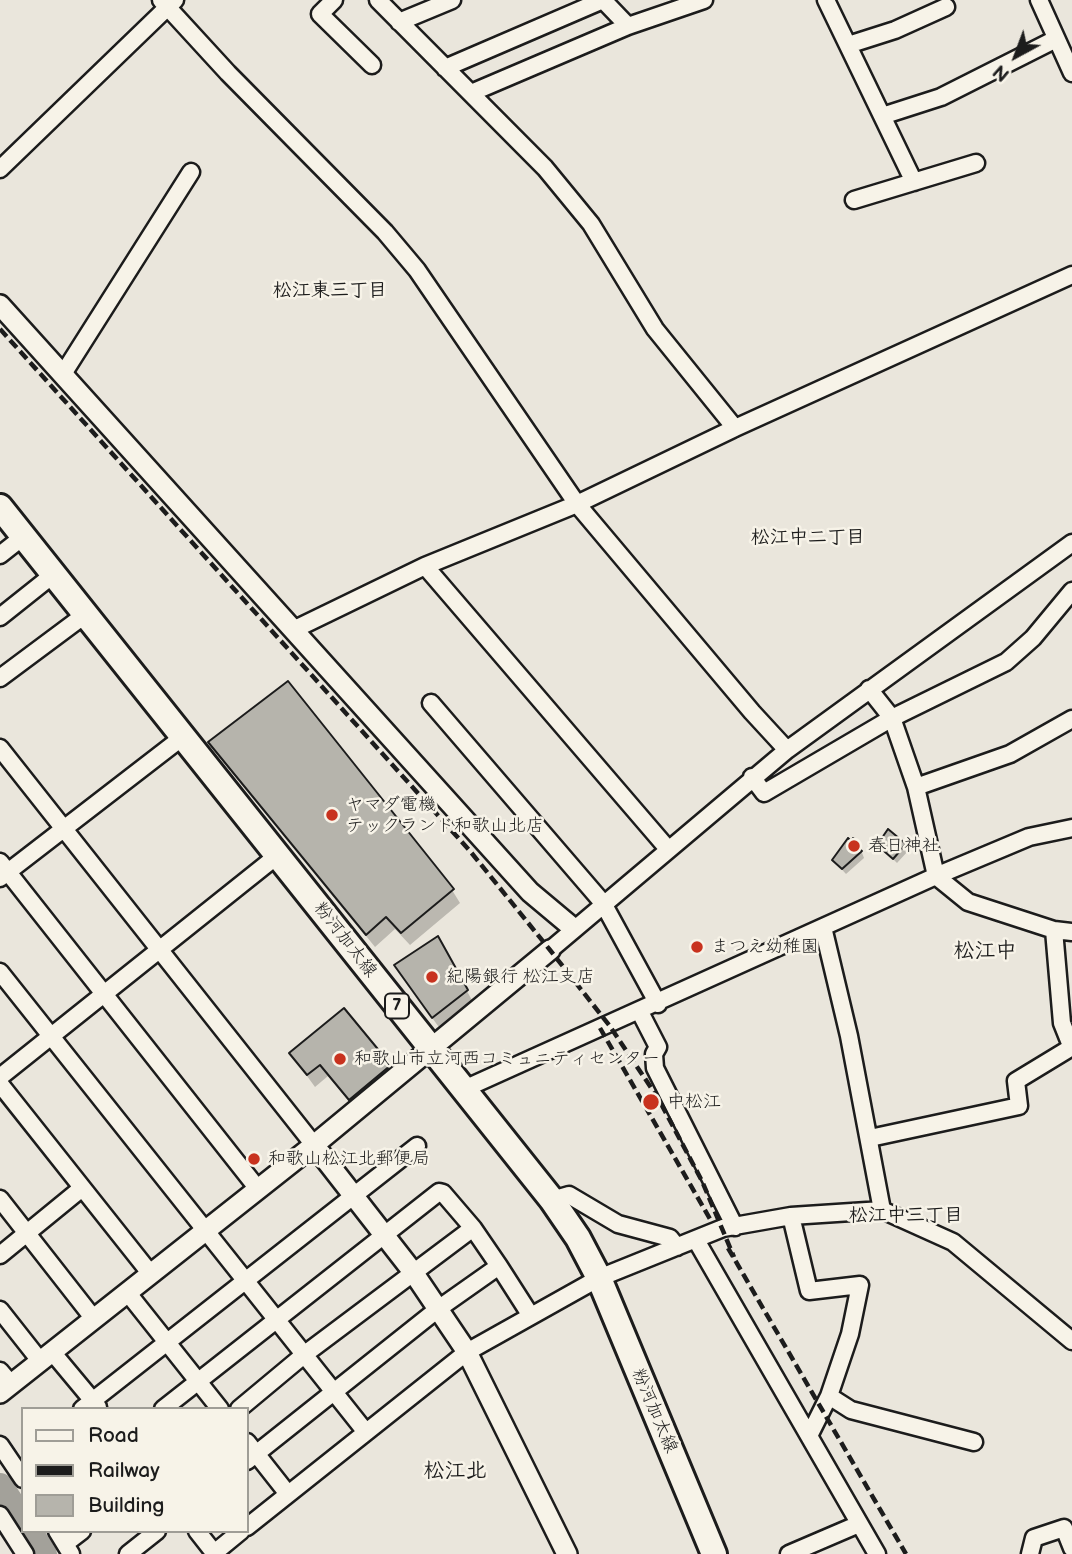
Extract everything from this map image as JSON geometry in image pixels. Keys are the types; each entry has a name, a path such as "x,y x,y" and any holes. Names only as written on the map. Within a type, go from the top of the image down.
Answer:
{"main road":[{"name":"粉河加太線","path":"0,507 552,1200 578,1238 598,1278 714,1554"}],"street":[{"path":"334,0 320,15 372,65"},
{"path":"377,0 545,168 591,224 655,329 735,428"},
{"path":"399,22 452,0"},
{"path":"445,68 603,0 628,26"},
{"path":"471,93 628,26 704,0"},
{"path":"826,0 914,181"},
{"path":"1039,0 1072,73"},
{"path":"0,169 168,2 385,232 417,270 577,504 787,750"},
{"path":"848,45 895,30 946,7"},
{"path":"882,116 941,97 1056,39"},
{"path":"854,200 976,163"},
{"path":"63,374 191,172"},
{"path":"293,630 425,566 577,504 735,428 1072,275"},
{"path":"0,305 530,892 573,928"},
{"path":"0,555 24,536"},
{"path":"4,1382 47,1357 314,1145 550,950 752,777 1072,543"},
{"path":"425,566 668,849"},
{"path":"0,617 54,574"},
{"path":"752,777 764,793 892,718 1006,662 1034,638 1072,591"},
{"path":"0,678 86,614"},
{"path":"869,689 892,718 916,788 936,876 968,902 1054,930 1072,932"},
{"path":"431,703 603,903 658,1004"},
{"path":"916,788 1010,754 1072,719"},
{"path":"184,736 64,829 3,871 104,992 258,1189"},
{"path":"0,748 412,1272 467,1352 567,1554"},
{"path":"464,1089 508,1067 658,1004 936,876 1029,837 1072,828"},
{"path":"0,1077 278,855"},
{"path":"823,927 870,1139 882,1210"},
{"path":"870,1139 1019,1107 1016,1081 1072,1048 1062,1023 1054,930"},
{"path":"0,972 365,1431"},
{"path":"640,1012 658,1047 654,1054 655,1068 735,1227"},
{"path":"0,1084 150,1273"},
{"path":"0,1310 92,1406 167,1341 417,1146"},
{"path":"0,1255 82,1188"},
{"path":"166,1407 439,1192 443,1193 473,1228 531,1316"},
{"path":"552,1200 569,1195 618,1224 670,1238 677,1247"},
{"path":"0,1199 94,1319"},
{"path":"248,1526 467,1352 598,1278 735,1227 791,1216 882,1210 953,1242 1072,1341"},
{"path":"791,1216 809,1291 860,1285 850,1334 830,1396 809,1436"},
{"path":"241,1407 305,1354 473,1228"},
{"path":"695,1240 877,1554"},
{"path":"288,1494 250,1452 499,1266"},
{"path":"127,1292 218,1407"},
{"path":"830,1396 851,1410 974,1442"},
{"path":"0,1445 18,1461"},
{"path":"0,1515 25,1554"},
{"path":"789,1554 824,1547 859,1524"},
{"path":"1030,1554 1034,1538 1064,1528 1072,1548"},
{"path":"128,1554 154,1533"},
{"path":"198,1533 214,1554 240,1533"}],"building":[{"name":"ヤマダ電機 テックランド和歌山北店","path":"288,681 454,889 401,933 386,917 366,935 208,742"},
{"path":"888,829 906,844 893,859 877,845"},
{"path":"848,838 851,841 853,838 860,844 857,847 862,851 842,869 832,860"},
{"name":"紀陽銀行 松江支店","path":"438,936 468,990 432,1018 394,965"},
{"name":"和歌山市立河西コミュニティセンター","path":"344,1008 391,1065 349,1100 320,1065 307,1075 289,1053"}],"waterway":[{"path":"0,1486 21,1518"},
{"path":"30,1533 44,1554"}],"railway":[{"path":"0,329 470,851 550,950 609,1025 658,1098 702,1181 734,1257"},
{"path":"600,1028 710,1219"},
{"path":"728,1248 906,1554"}],"place":[{"name":"ヤマダ電機 テックランド和歌山北店","path":"332,815"},
{"name":"春日神社","path":"854,846"},
{"name":"まつえ幼稚園","path":"697,947"},
{"name":"紀陽銀行 松江支店","path":"432,977"},
{"name":"和歌山市立河西コミュニティセンター","path":"340,1059"},
{"name":"中松江","path":"651,1102"},
{"name":"和歌山松江北郵便局","path":"254,1159"}],"district":[{"name":"松江東三丁目","path":"330,291"},
{"name":"松江中二丁目","path":"808,538"},
{"name":"松江中","path":"985,952"},
{"name":"松江中三丁目","path":"906,1216"},
{"name":"松江北","path":"455,1472"}]}
